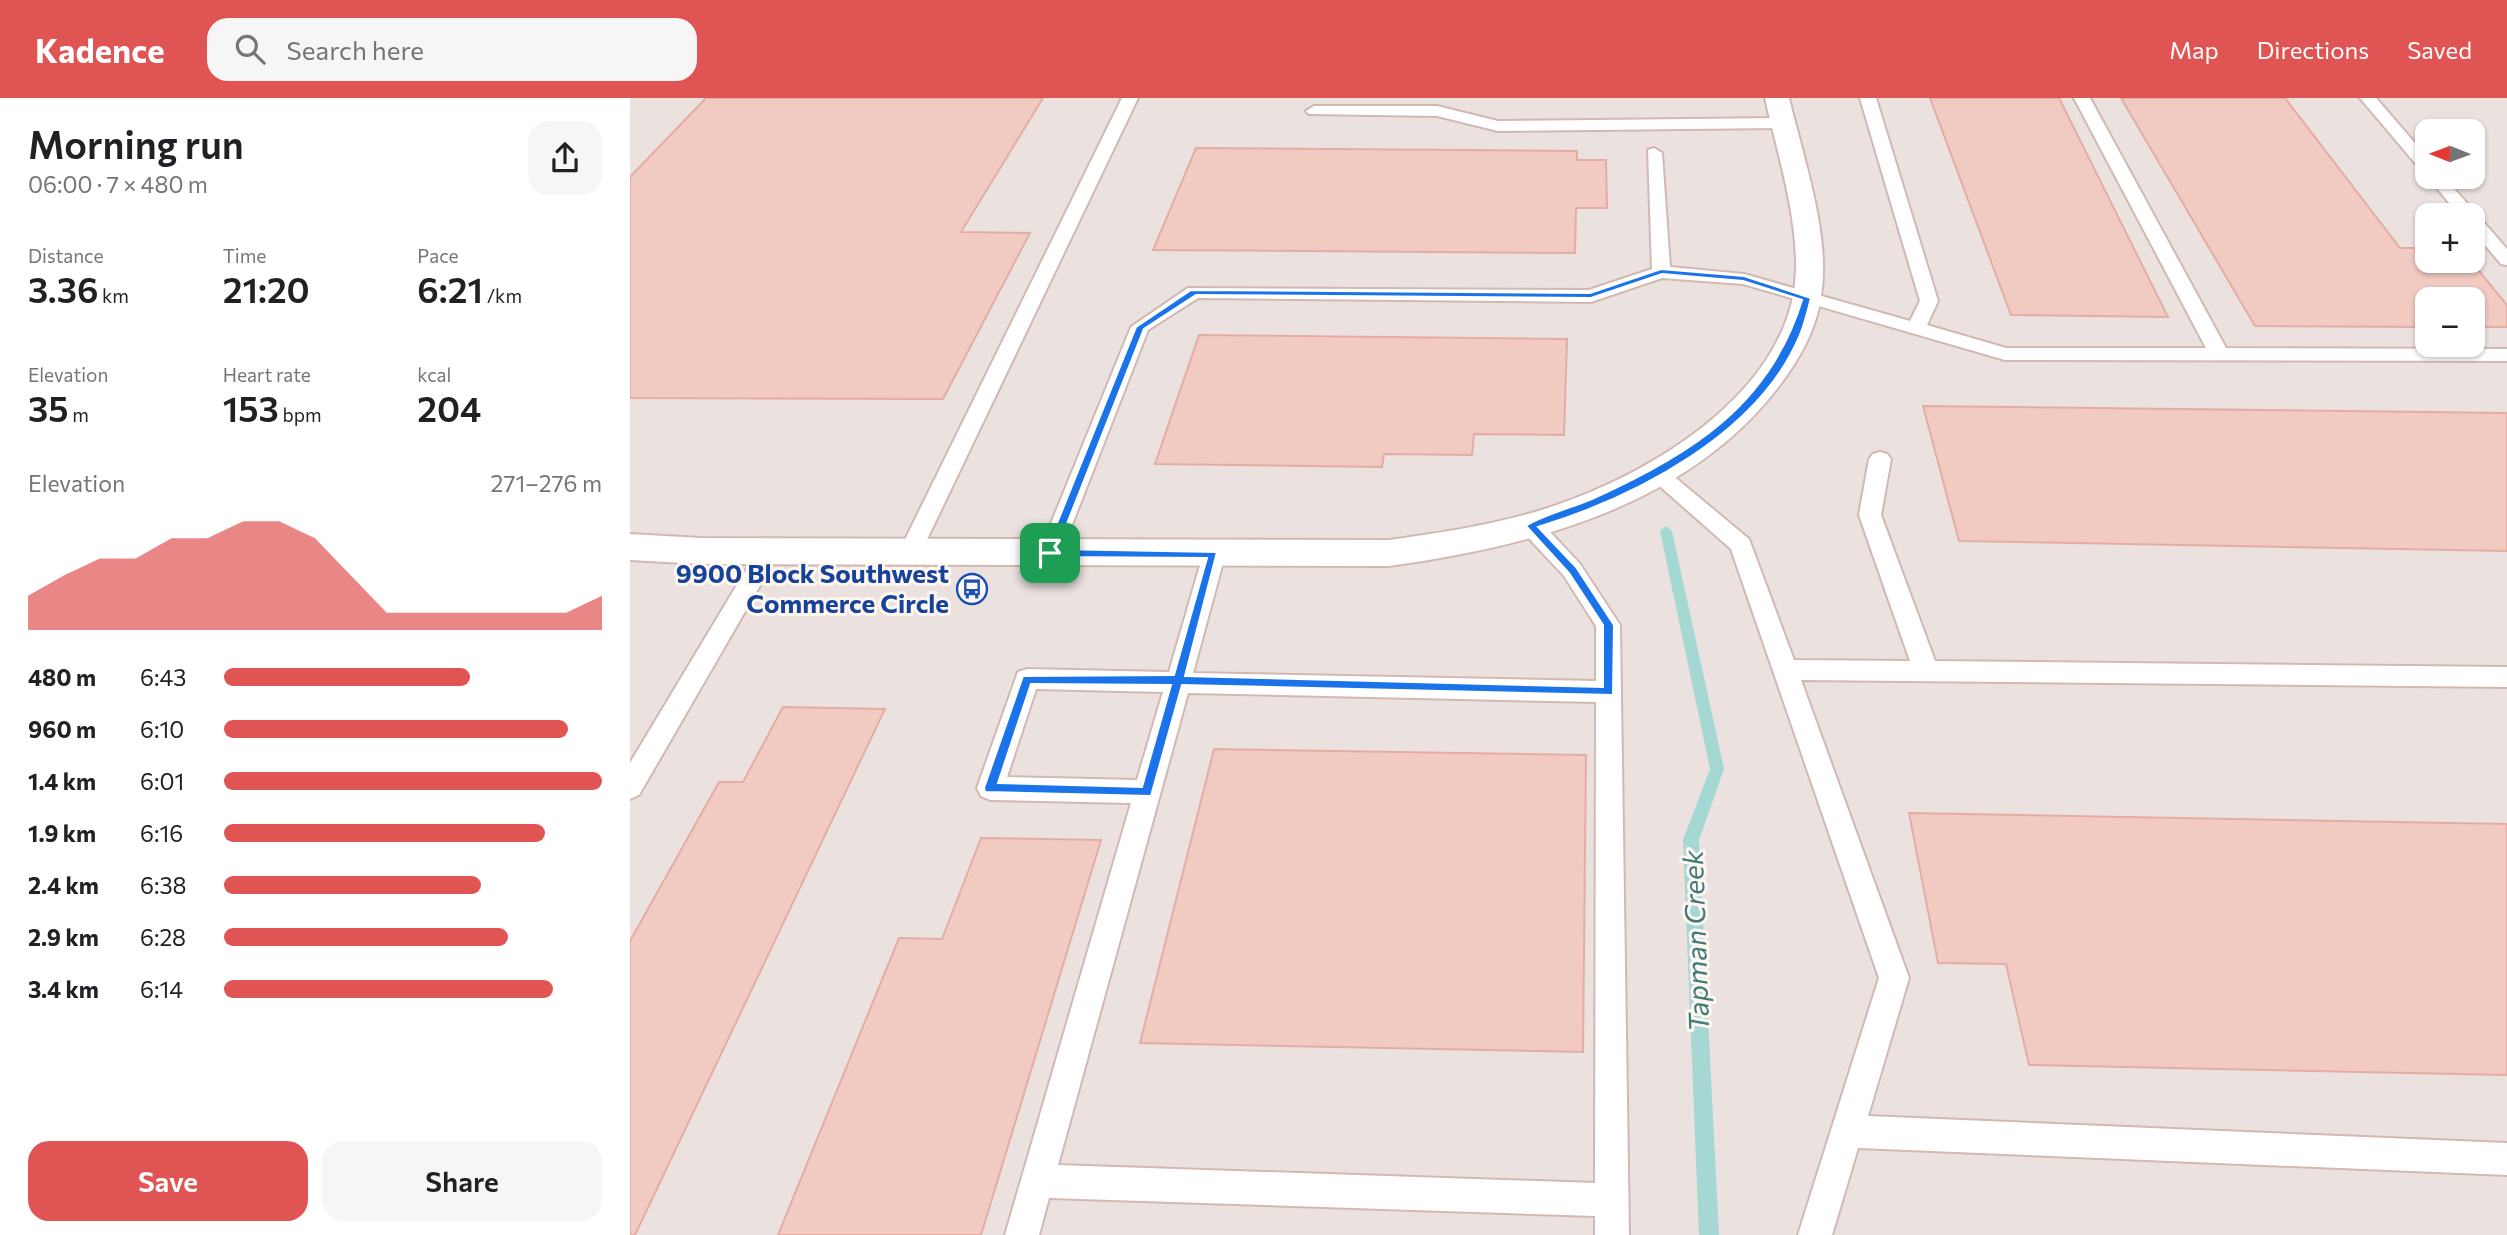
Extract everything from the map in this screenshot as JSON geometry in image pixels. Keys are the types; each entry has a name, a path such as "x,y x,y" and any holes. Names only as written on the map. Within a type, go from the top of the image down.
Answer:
{"street":[{"path":"630,547 1214,555 1389,553 1456,545 1569,514 1657,474 1704,443 1752,400 1778,367 1796,335 1807,298 1809,255 1780,111"}],"lane":[{"path":"910,552 1130,98"},
{"path":"1868,98 1929,300 1916,329"},
{"path":"2082,98 2219,354"},
{"path":"2368,98 2415,153"},
{"path":"1314,111 1437,111 1498,126 1780,111"},
{"path":"1654,153 1661,272"},
{"path":"2446,189 2458,203"},
{"path":"2485,234 2507,260"},
{"path":"1050,553 1140,327 1194,292 1591,296 1661,272 1744,279 2005,354 2507,355"},
{"path":"1880,459 1870,515 1926,671"},
{"path":"1657,474 1741,545 1895,978 1815,1235"},
{"path":"1531,526 1573,570 1608,625 1612,1235"},
{"path":"630,787 769,551"},
{"path":"1022,1235 1214,555"},
{"path":"1786,670 2507,677"},
{"path":"1147,792 990,788 1027,679 1178,680 1609,692"},
{"path":"1847,1131 2507,1159"},
{"path":"1037,1181 1612,1200"}],"shaded area":[{"path":"630,98 2507,98 2507,1235 630,1235"}],"building":[{"path":"706,98 1043,98 961,232 1030,233 943,399 630,398 630,177"},
{"path":"1930,98 2059,98 2168,317 2011,315"},
{"path":"2121,98 2285,98 2400,248 2415,248 2415,273 2481,273 2507,305 2507,327 2485,327 2485,287 2415,287 2415,327 2255,326"},
{"path":"1196,148 1577,151 1577,160 1606,160 1607,208 1576,208 1575,253 1153,250"},
{"path":"1199,335 1567,339 1564,435 1474,434 1472,455 1384,454 1382,467 1155,464"},
{"path":"1923,406 2507,413 2507,551 1959,541"},
{"path":"783,707 885,709 635,1235 630,1235 630,941 719,782 743,782"},
{"path":"1214,749 1586,755 1583,1052 1140,1043"},
{"path":"1909,813 2507,824 2507,1075 2029,1065 2006,964 1938,963"},
{"path":"981,838 1101,840 981,1235 778,1235 899,938 942,939"}],"waterway":[{"name":"Tapman Creek","path":"1666,531 1717,769 1691,840 1709,1235"}],"place":[{"name":"9900 Block Southwest Commerce Circle","path":"972,589"}],"route":[{"path":"1050,553 1140,327 1194,292 1591,296 1661,272 1744,279 1807,298 1796,335 1778,367 1752,400 1704,443 1657,474 1569,514 1531,526 1573,570 1608,625 1609,692 1178,680 1147,792 990,788 1027,679 1178,680 1214,555 1050,553"}]}
